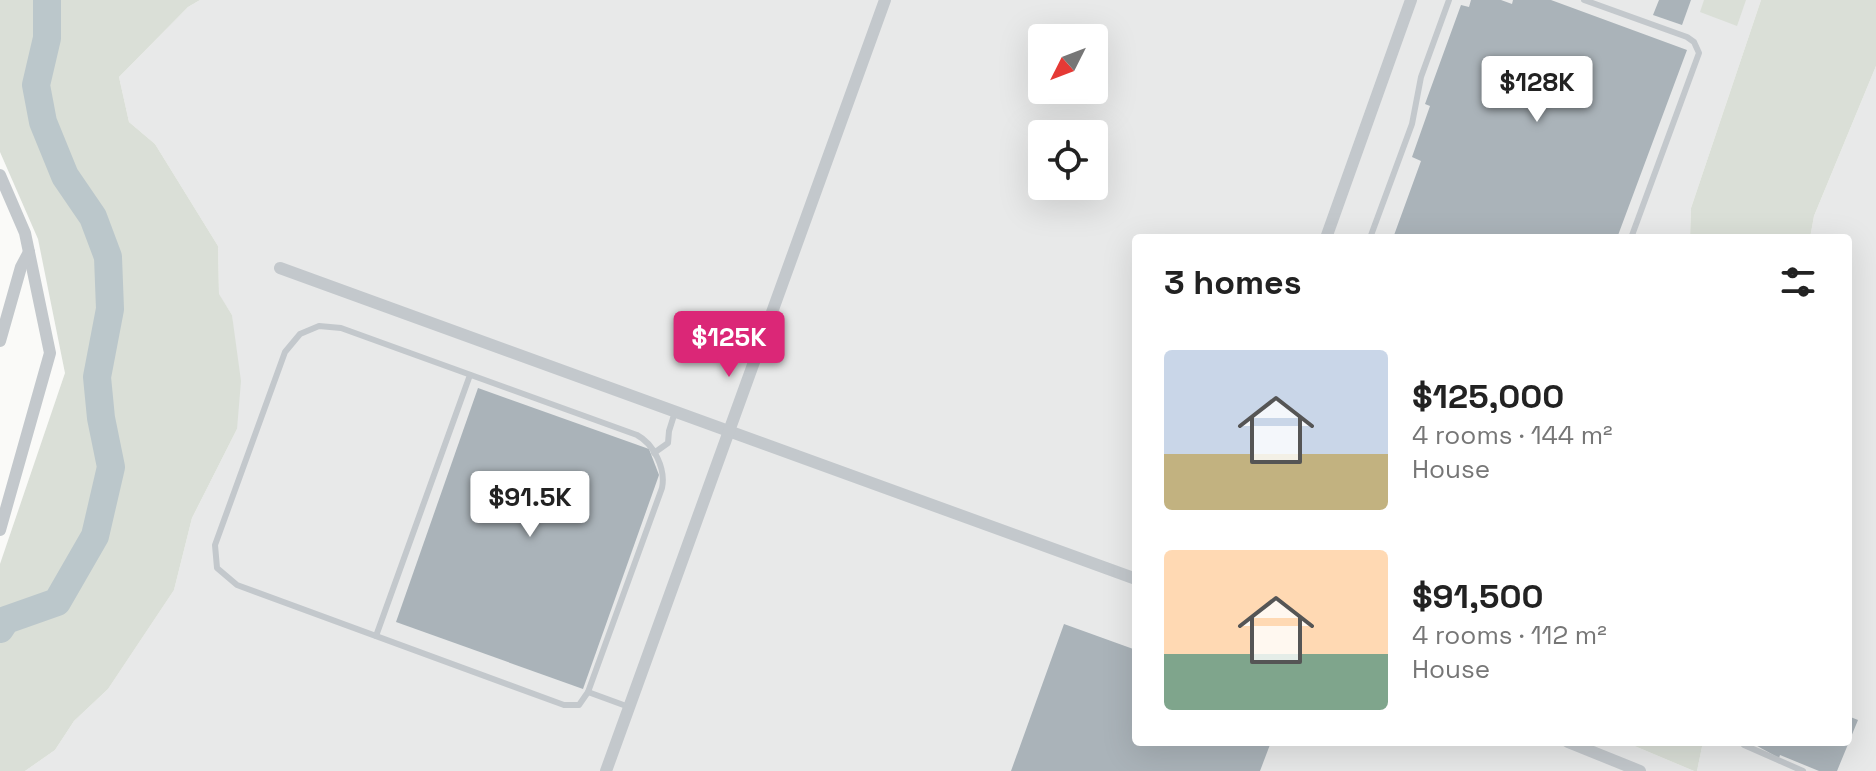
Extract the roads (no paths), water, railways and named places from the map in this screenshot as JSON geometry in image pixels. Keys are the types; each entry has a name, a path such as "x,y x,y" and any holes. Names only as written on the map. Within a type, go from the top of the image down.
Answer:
{"street":[{"path":"606,771 885,0"},
{"path":"1327,234 1411,0"},
{"path":"0,175 25,233 50,353 0,530"},
{"path":"0,341 21,267 29,252"},
{"path":"280,268 1132,578"},
{"path":"1578,746 1640,771"}],"lane":[{"path":"1371,234 1412,124 1421,77 1449,0"},
{"path":"1584,0 1687,37 1694,42 1699,53 1632,234"},
{"path":"319,326 341,328 640,437 654,453 663,476 662,488 588,692 579,705 564,705 237,585 217,568 214,557 215,545 285,352 300,334 319,326"},
{"path":"376,636 470,375"},
{"path":"654,453 668,443 675,412"},
{"path":"588,692 629,707"},
{"path":"1746,746 1803,771"}],"waterway":[{"path":"0,629 6,620 57,602 95,536 111,467 97,377 110,309 108,257 93,217 65,176 43,122 36,85 47,38 47,0"}]}
